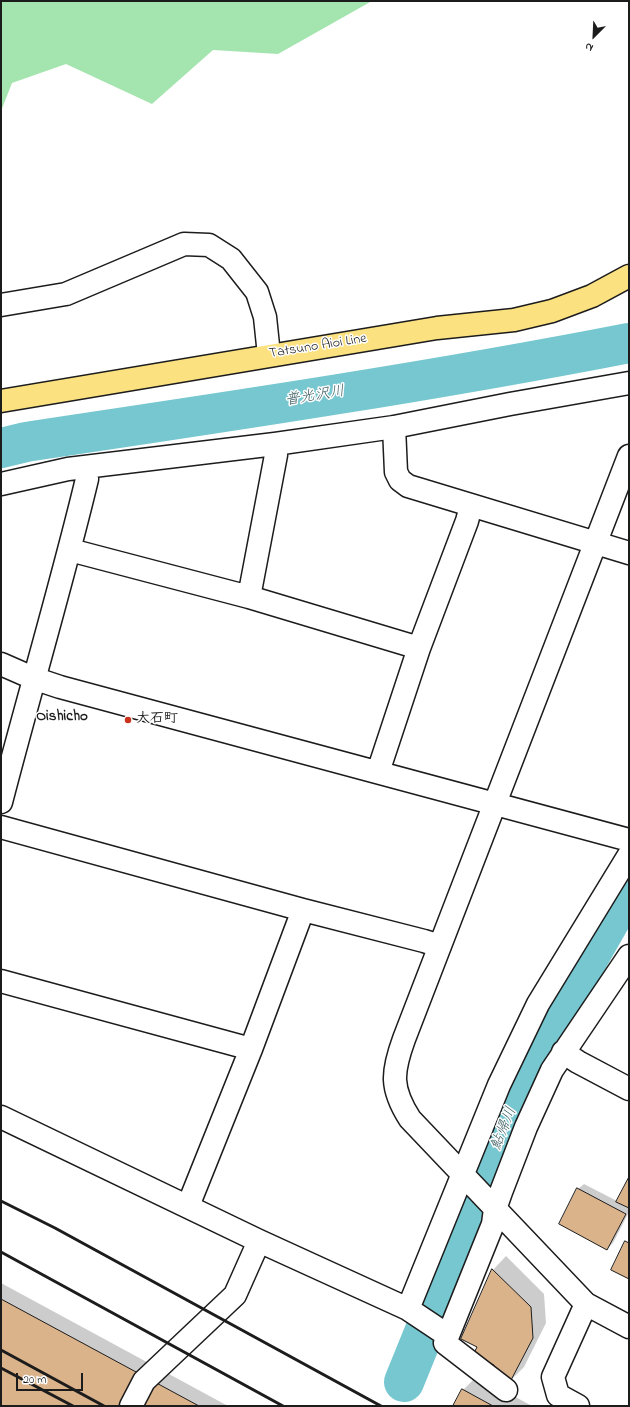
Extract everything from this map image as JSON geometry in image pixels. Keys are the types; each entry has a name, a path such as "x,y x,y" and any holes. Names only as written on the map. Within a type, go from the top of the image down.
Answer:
{"main road":[{"name":"Tatsuno Aioi Line","path":"1,401 437,328 514,320 552,311 592,296 629,276"}],"street":[{"path":"1,305 66,294 184,244 209,245 230,259 257,292 265,317 269,355"},
{"path":"1,484 68,469 275,444 394,427 510,404 629,383"},
{"path":"394,427 396,472 400,480 408,486 629,553"},
{"path":"249,597 276,455 275,444"},
{"path":"629,456 496,804 398,1054 394,1080 402,1106 410,1119 466,1176 586,1304 629,1327"},
{"path":"1,802 33,678 70,550 87,479 86,467"},
{"path":"378,772 419,648 468,521 471,506"},
{"path":"70,550 249,597 419,648"},
{"path":"1,664 33,678 629,840"},
{"path":"1,828 440,946"},
{"path":"412,1311 466,1176 499,1085 538,1004 629,855"},
{"path":"188,1206 251,1049 303,910"},
{"path":"506,1390 445,1343 445,1334 493,1224 493,1206 552,1070 629,957"},
{"path":"1,981 251,1049"},
{"path":"563,1052 578,1062 629,1089"},
{"path":"1,1117 259,1241 412,1311 445,1334"},
{"path":"130,1406 144,1381 235,1295 259,1241"},
{"path":"578,1406 558,1395 553,1377 586,1304"}],"green space":[{"path":"1,1 372,1 278,54 213,50 152,104 66,64 12,83 1,111"}],"building":[{"path":"629,1177 629,1208 616,1202"},
{"path":"577,1188 626,1214 607,1250 559,1224"},
{"path":"625,1241 629,1243 629,1279 611,1270"},
{"path":"492,1269 531,1307 533,1338 510,1382 490,1373 494,1365 473,1355 477,1347 461,1339"},
{"path":"1,1299 199,1406 1,1406"},
{"path":"462,1389 493,1406 453,1406"}],"waterway":[{"name":"普光沢川","path":"1,448 26,442 403,384 629,343"},
{"name":"鮎帰川","path":"404,1382 445,1281 492,1156 536,1050 629,887"}],"railway":[{"path":"1,1201 55,1228 381,1406"},
{"path":"1,1252 283,1406"},
{"path":"1,1350 104,1406"},
{"path":"1,1368 73,1406"}],"place":[{"name":"大石町","path":"128,720"}],"district":[{"name":"Oishicho","path":"62,718"}]}
